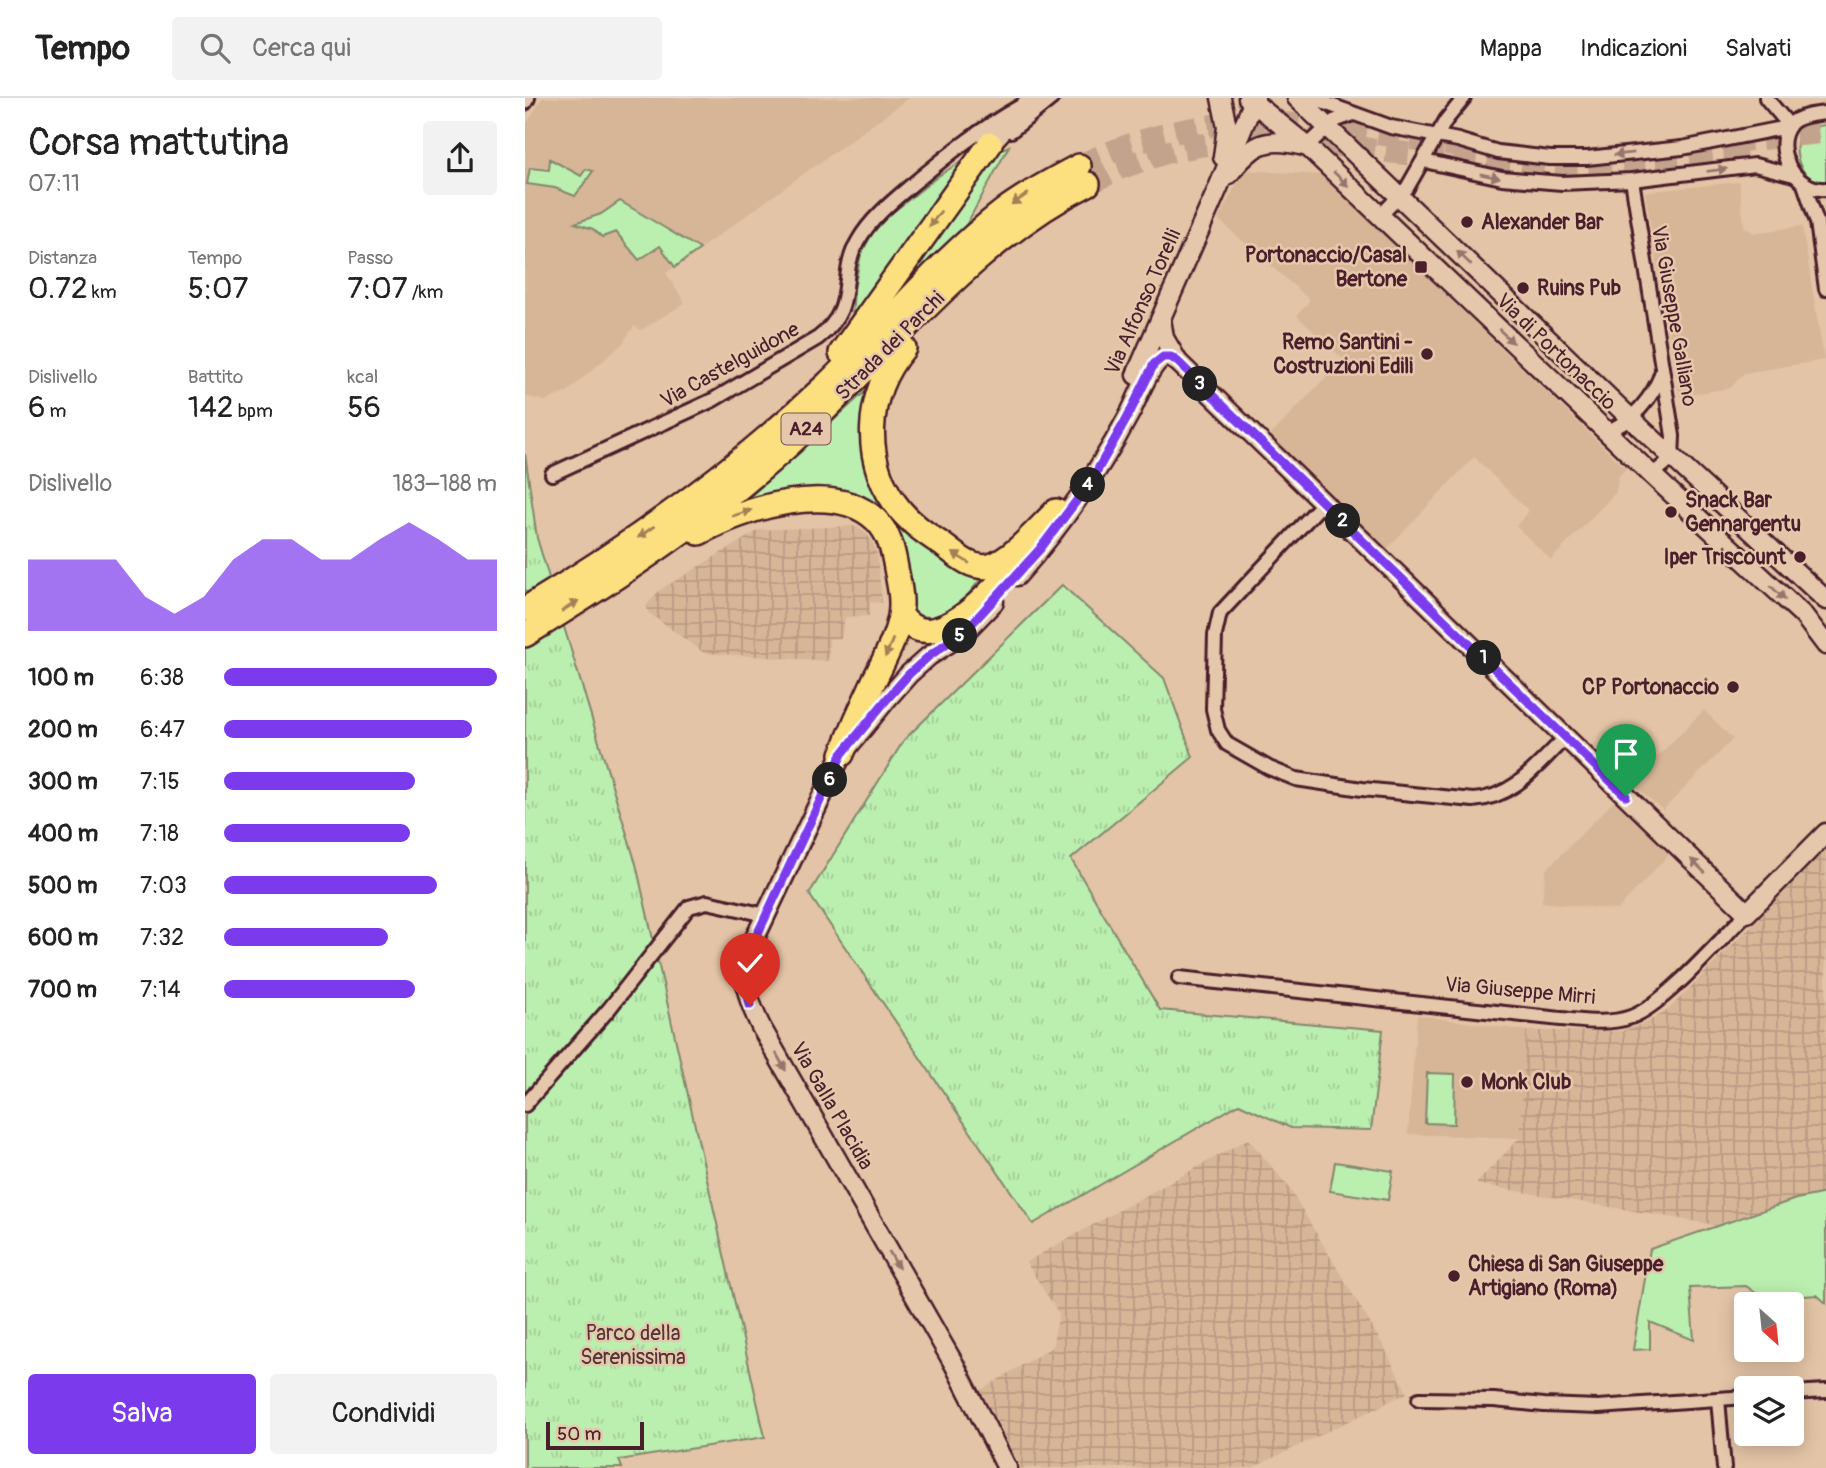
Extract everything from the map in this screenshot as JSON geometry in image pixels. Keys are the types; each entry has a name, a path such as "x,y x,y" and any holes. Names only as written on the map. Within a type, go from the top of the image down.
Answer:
{"highway":[{"path":"813,397 826,373 990,144"},
{"name":"Strada dei Parchi","path":"525,609 617,552 732,468 813,397 979,231 1019,200 1083,175 978,258 790,444 701,518 616,578 525,635"},
{"path":"978,258 900,353 885,376 876,399 872,421 877,467 893,500 910,520 955,555 980,567 992,565 1009,556 1056,511"},
{"path":"616,578 736,515 783,503 836,502 855,506 866,512 886,533 895,557 901,615 842,754"},
{"path":"901,615 909,626 929,631 944,628 961,618 1016,564 1056,511"}],"main road":[{"path":"1218,188 1227,127 1221,98"},
{"name":"Via di Portonaccio","path":"1297,98 1672,458 1826,600"},
{"name":"Via Alfonso Torelli","path":"1056,511 1109,428 1133,382 1218,188 1252,99"},
{"name":"Via di Portonaccio","path":"1252,99 1307,146 1651,475 1804,616 1826,645"},
{"path":"990,144 1030,100"},
{"path":"1218,188 1248,152 1264,142 1280,141 1307,146"},
{"path":"1161,319 1164,338 1178,362 1747,913"},
{"name":"Via Alfonso Torelli","path":"842,754 909,674 967,629 1040,549 1090,483 1154,364 1166,356 1178,362"},
{"name":"Via Galla Placidia","path":"842,754 747,959 745,981 750,1005 954,1364 1007,1468"},
{"name":"Via Giuseppe Mirri","path":"1747,913 1826,833"}],"street":[{"path":"525,103 528,98"},
{"path":"952,152 990,144 1014,129 1052,98"},
{"path":"1311,98 1391,127 1458,140 1499,152 1576,159 1704,145 1789,126 1798,119 1826,113"},
{"path":"1380,216 1400,196 1424,161 1436,136 1464,98"},
{"path":"1766,98 1789,126 1785,150 1789,167 1799,180 1817,222 1826,289"},
{"name":"Via Castelguidone","path":"551,474 713,400 824,333 835,322 842,309 851,259 861,236 889,206 952,152 993,122 1030,100"},
{"path":"1307,146 1327,127 1353,114"},
{"path":"1424,161 1521,180 1592,183 1755,165 1814,188 1826,189"},
{"name":"Via Giuseppe Galliano","path":"1632,180 1673,428 1672,458"},
{"path":"1605,430 1612,429 1629,417 1653,393 1663,371"},
{"path":"1651,475 1672,458"},
{"path":"1324,502 1220,613 1215,635 1213,709 1218,730 1227,744 1269,768 1296,779 1361,789 1473,800 1491,798 1509,790 1566,737"},
{"path":"1751,566 1769,547"},
{"path":"525,1105 609,1009 689,907 707,902 766,915"},
{"name":"Via Giuseppe Mirri","path":"1179,978 1561,1019 1610,1021 1630,1017 1656,1003 1747,913"},
{"path":"1804,1393 1826,1391"},
{"path":"1419,1399 1494,1399 1544,1405 1598,1407 1734,1398"},
{"path":"1718,1399 1724,1468"}],"shaded area":[{"path":"542,98 909,98 666,273 685,303 641,330 634,326 622,344 567,392 545,401 525,396 525,127"},
{"path":"1244,170 1322,175 1626,469 1618,477 1616,492 1551,560 1516,526 1529,511 1474,457 1383,553 1270,436 1343,359 1297,316 1310,300 1218,219"},
{"path":"1739,182 1744,226 1753,233 1802,226 1824,360 1744,373 1730,388 1680,396 1645,192"},
{"path":"853,526 862,529 877,553 882,603 870,602 869,616 845,617 841,638 829,639 829,661 704,653 649,613 646,606 660,590 759,530"},
{"path":"1704,710 1733,739 1663,810 1631,783"},
{"path":"1615,800 1671,852 1617,910 1542,902 1546,870"},
{"path":"1826,850 1826,1193 1796,1199 1715,1225 1476,1184 1519,1138 1526,1031 1621,1031 1646,1023 1669,1009"},
{"name":"Monk Club","path":"1417,1015 1526,1031 1519,1138 1408,1134"},
{"path":"1248,1139 1288,1186 1383,1345 1407,1393 1252,1468 1021,1468 981,1390 1052,1347 1059,1314 1026,1262"}],"green space":[{"path":"1826,125 1826,181 1817,181 1804,172 1800,164 1797,156 1798,138 1801,131 1809,127"},
{"path":"1009,146 964,229 890,299 993,153"},
{"path":"974,153 852,320 854,289 861,254 877,225 937,177"},
{"path":"550,159 581,176 586,169 593,171 575,196 555,188 527,184 530,168 549,170"},
{"path":"620,201 700,249 675,267 660,246 639,260 616,232 602,237 593,229 575,223 601,214"},
{"path":"869,388 866,464 982,577 961,603 945,614 925,617 912,614 878,511 743,503"},
{"name":"Parco della Serenissima","path":"525,454 537,538 636,864 765,1437 619,1460 622,1468 525,1468"},
{"path":"1062,585 1164,678 1193,757 1071,859 1160,1010 1383,1030 1371,1130 1291,1128 1239,1104 1033,1224 809,894 904,740"},
{"path":"1427,1073 1455,1074 1454,1124 1425,1123"},
{"path":"1335,1162 1393,1171 1388,1200 1330,1191"},
{"path":"1826,1193 1826,1303 1817,1295 1804,1296 1804,1292 1754,1292 1746,1286 1690,1288 1694,1340 1650,1322 1650,1349 1633,1350 1650,1249 1796,1199"}],"tunnel":[{"path":"1079,166 1140,142 1183,130 1227,124 1301,125 1457,145"},
{"path":"1728,142 1826,132"},
{"path":"1088,184 1117,169 1167,152 1241,140 1296,141 1577,173 1753,153"}],"place":[{"name":"Alexander Bar","path":"1467,222"},
{"name":"Portonaccio/Casal Bertone","path":"1421,267"},
{"name":"Ruins Pub","path":"1523,288"},
{"name":"Remo Santini - Costruzioni Edili","path":"1427,354"},
{"name":"Snack Bar Gennargentu","path":"1671,512"},
{"name":"Iper Triscount","path":"1800,557"},
{"name":"CP Portonaccio","path":"1733,687"},
{"name":"Monk Club","path":"1467,1082"},
{"name":"Chiesa di San Giuseppe Artigiano (Roma)","path":"1454,1276"}],"route":[{"path":"750,1005 745,971 750,950 842,754 909,674 967,629 1040,549 1090,483 1154,364 1166,356 1178,362 1626,796"}]}
